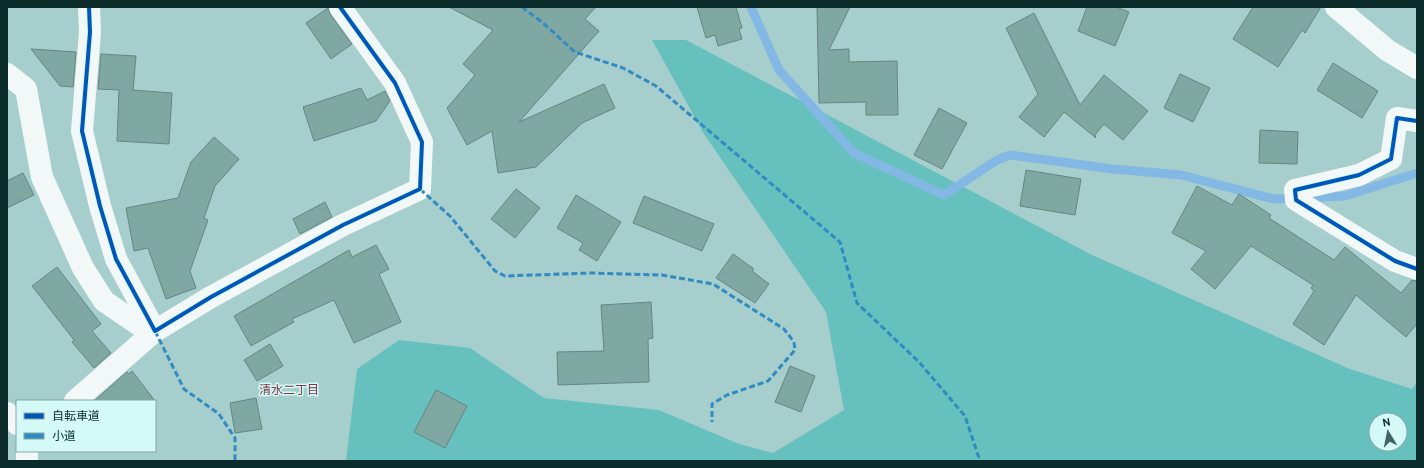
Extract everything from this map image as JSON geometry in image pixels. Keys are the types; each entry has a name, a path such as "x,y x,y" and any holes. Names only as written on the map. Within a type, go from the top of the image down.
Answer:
{"street":[{"path":"89,7 90,32 82,131 100,206 116,259 155,331"},
{"path":"76,400 155,331 211,297 343,225 420,189 422,142 395,83 340,7"},
{"path":"1336,7 1387,50 1417,68"},
{"path":"7,74 26,89 42,177 83,268 104,301 139,325 155,331"},
{"path":"1417,121 1397,118 1391,159 1359,175 1295,190 1296,200 1395,261 1417,269"},
{"path":"7,413 16,423"}],"shaded area":[{"path":"652,40 686,40 1092,255 1350,369 1412,389 1417,382 1417,461 346,461 357,369 399,340 470,348 544,398 659,410 739,444 773,453 844,410 826,312 704,134"}],"building":[{"path":"449,7 596,7 585,19 599,31 519,122 604,84 615,108 582,123 536,167 498,173 492,131 467,145 447,108 475,75 463,64 493,30"},
{"path":"697,7 736,7 742,28 739,29 742,39 718,46 715,35 706,38"},
{"path":"817,7 850,7 829,50 849,49 849,62 897,61 898,115 866,115 866,102 819,103"},
{"path":"1087,7 1116,7 1129,12 1115,46 1078,31"},
{"path":"1253,7 1321,7 1305,33 1302,30 1278,67 1233,39"},
{"path":"328,8 330,14 352,44 331,59 306,23"},
{"path":"1034,13 1080,105 1104,75 1148,111 1123,140 1104,124 1095,135 1096,138 1064,112 1044,137 1019,117 1038,94 1006,28"},
{"path":"31,49 76,52 73,87 60,86"},
{"path":"101,54 136,56 133,90 172,93 169,144 117,141 119,90 98,89"},
{"path":"1333,63 1378,91 1362,118 1317,90"},
{"path":"1180,74 1210,88 1193,122 1164,108"},
{"path":"361,88 367,100 385,91 390,101 376,121 314,141 303,107"},
{"path":"939,108 967,123 942,169 914,155"},
{"path":"1260,130 1298,132 1297,164 1259,163"},
{"path":"214,137 239,159 215,186 204,218 208,220 190,271 196,288 166,299 148,248 134,251 126,208 178,198 191,162"},
{"path":"1026,170 1081,179 1075,215 1020,206"},
{"path":"23,173 34,195 7,208 7,181"},
{"path":"1197,186 1232,205 1239,194 1271,215 1269,218 1334,260 1345,247 1401,293 1412,280 1417,281 1417,324 1406,337 1356,295 1324,345 1293,324 1314,291 1311,288 1313,285 1251,246 1215,289 1191,269 1206,251 1172,233"},
{"path":"516,189 540,208 515,238 491,219"},
{"path":"576,195 621,222 597,261 579,250 583,243 557,228"},
{"path":"644,196 714,224 702,251 633,223"},
{"path":"325,202 332,217 300,234 293,219"},
{"path":"376,245 389,269 379,274 401,322 354,343 334,300 292,319 294,322 251,346 234,316 349,250 352,257"},
{"path":"733,254 754,269 752,271 769,284 755,303 716,278"},
{"path":"57,267 101,324 92,331 111,353 94,368 72,342 74,340 32,286"},
{"path":"651,302 653,338 648,339 649,382 558,385 557,352 604,351 601,305"},
{"path":"270,344 283,366 257,381 244,360"},
{"path":"790,366 815,376 801,412 775,402"},
{"path":"132,371 154,400 95,400 127,372 129,374"},
{"path":"436,390 467,406 445,448 414,432"},
{"path":"256,398 262,429 235,433 230,403"}],"waterway":[{"path":"751,7 779,70 854,153 944,195 997,160 1010,155 1113,169 1181,175 1274,199 1345,196 1417,173"}],"marked path":[{"path":"522,7 543,23 575,52 623,68 656,86 840,242 857,303 919,362 965,416 980,461"},
{"path":"420,189 450,216 495,271 505,276 591,273 662,275 713,284 784,329 794,342 795,350 768,381 727,395 712,404 712,422"},
{"path":"155,331 184,389 219,414 235,438 235,461"}],"cycle path":[{"path":"89,7 90,32 82,131 100,206 116,259 155,331 211,297 343,225 420,189 422,142 395,83 340,7"},
{"path":"1417,121 1397,118 1391,159 1359,175 1295,190 1296,200 1395,261 1417,269"}],"district":[{"name":"清水二丁目","path":"289,389"}]}
